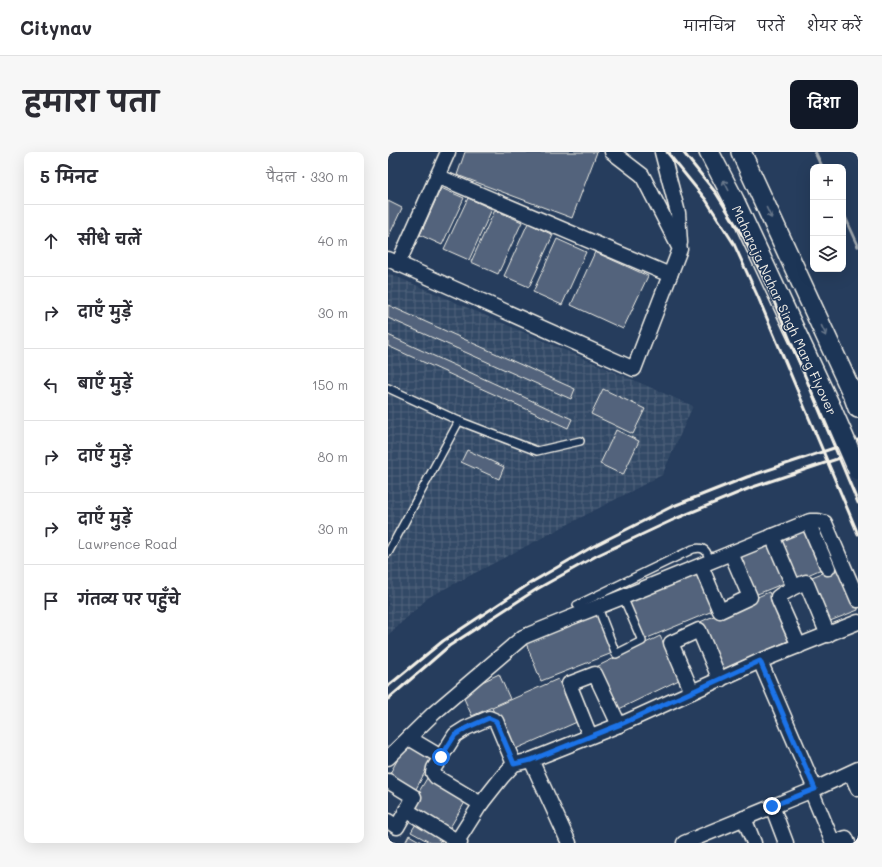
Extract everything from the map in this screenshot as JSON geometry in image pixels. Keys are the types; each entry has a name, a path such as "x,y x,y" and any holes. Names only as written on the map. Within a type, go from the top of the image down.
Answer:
{"main road":[{"name":"Maharaja Nahar Singh Marg Flyover","path":"709,152 738,208 832,410 858,470"},
{"name":"Maharaja Nahar Singh Marg Flyover","path":"741,152 851,389 858,408"}],"street":[{"path":"448,152 393,262 634,369 680,249 678,213 662,152"},
{"path":"612,152 642,175 680,249"},
{"path":"437,176 670,275"},
{"path":"388,758 434,713 523,637 596,602 623,597 808,522 818,521 825,523 858,600"},
{"path":"808,522 828,568"},
{"path":"772,536 792,583 792,588"},
{"path":"705,564 720,611 750,597 730,553"},
{"path":"799,646 778,597 792,588 806,582 828,635"},
{"path":"406,810 457,842 481,804 514,764 531,760 619,725 760,661 858,622"},
{"path":"692,692 671,643 699,630 720,680"},
{"path":"760,661 833,843 846,838 848,843"},
{"path":"590,736 569,684 595,674 619,725"},
{"path":"481,804 436,777 433,773 434,768 455,735 466,728 489,718 496,721 514,764"},
{"path":"409,738 441,757"},
{"path":"531,760 569,843"},
{"path":"684,843 709,838 744,818 813,790 854,771 858,789"},
{"path":"388,781 414,797 396,827 388,821"},
{"path":"772,806 786,843"},
{"path":"744,818 754,843"}],"lane":[{"path":"388,388 459,421 537,451 580,441"},
{"path":"388,553 459,421"},
{"path":"577,605 596,602 693,549 702,548 706,551 708,555 705,564"},
{"path":"596,602 616,654 642,641 623,597"}],"shaded area":[{"path":"388,273 693,406 662,475 429,597 388,635"}],"building":[{"path":"465,152 597,152 572,218 457,175"},
{"path":"441,188 464,198 442,245 420,235"},
{"path":"468,198 492,209 469,260 444,249"},
{"path":"388,201 402,208 388,238"},
{"path":"495,210 522,222 498,274 471,262"},
{"path":"528,223 553,235 529,287 504,276"},
{"path":"557,239 586,252 562,305 533,292"},
{"path":"595,252 648,276 623,329 571,305"},
{"path":"388,305 575,389 571,399 388,318"},
{"path":"388,335 572,419 568,428 388,346"},
{"path":"603,389 645,409 633,434 591,414"},
{"path":"616,430 639,441 623,475 600,464"},
{"path":"467,450 504,467 499,479 461,462"},
{"path":"808,524 826,567 794,581 776,537"},
{"path":"770,541 787,582 755,595 738,554"},
{"path":"842,565 858,605 858,610 825,623 807,579"},
{"path":"697,569 715,610 645,639 627,598"},
{"path":"769,592 790,640 721,670 700,622"},
{"path":"598,609 615,652 541,681 524,638"},
{"path":"660,636 681,679 617,710 596,667"},
{"path":"499,674 510,699 472,716 461,692"},
{"path":"558,679 577,722 511,751 492,708"},
{"path":"408,741 434,755 416,789 389,775"},
{"path":"429,775 468,797 448,831 409,808"},
{"path":"419,819 444,834 439,843 431,843 411,832"},
{"path":"409,835 423,843 405,843"}],"waterway":[{"path":"815,152 821,164"},
{"path":"846,220 858,246"}],"railway":[{"path":"667,152 706,200 734,244 758,297 858,534"},
{"path":"683,152 716,193 744,238 770,292 858,503"},
{"path":"388,686 443,641 532,582 592,547 671,507 747,477 858,440"},
{"path":"388,699 449,646 537,589 598,555 675,519 750,488 858,452"}],"route":[{"path":"441,757 455,735 466,728 489,718 496,721 514,764 531,760 619,725 760,661 815,789 772,806"}]}
